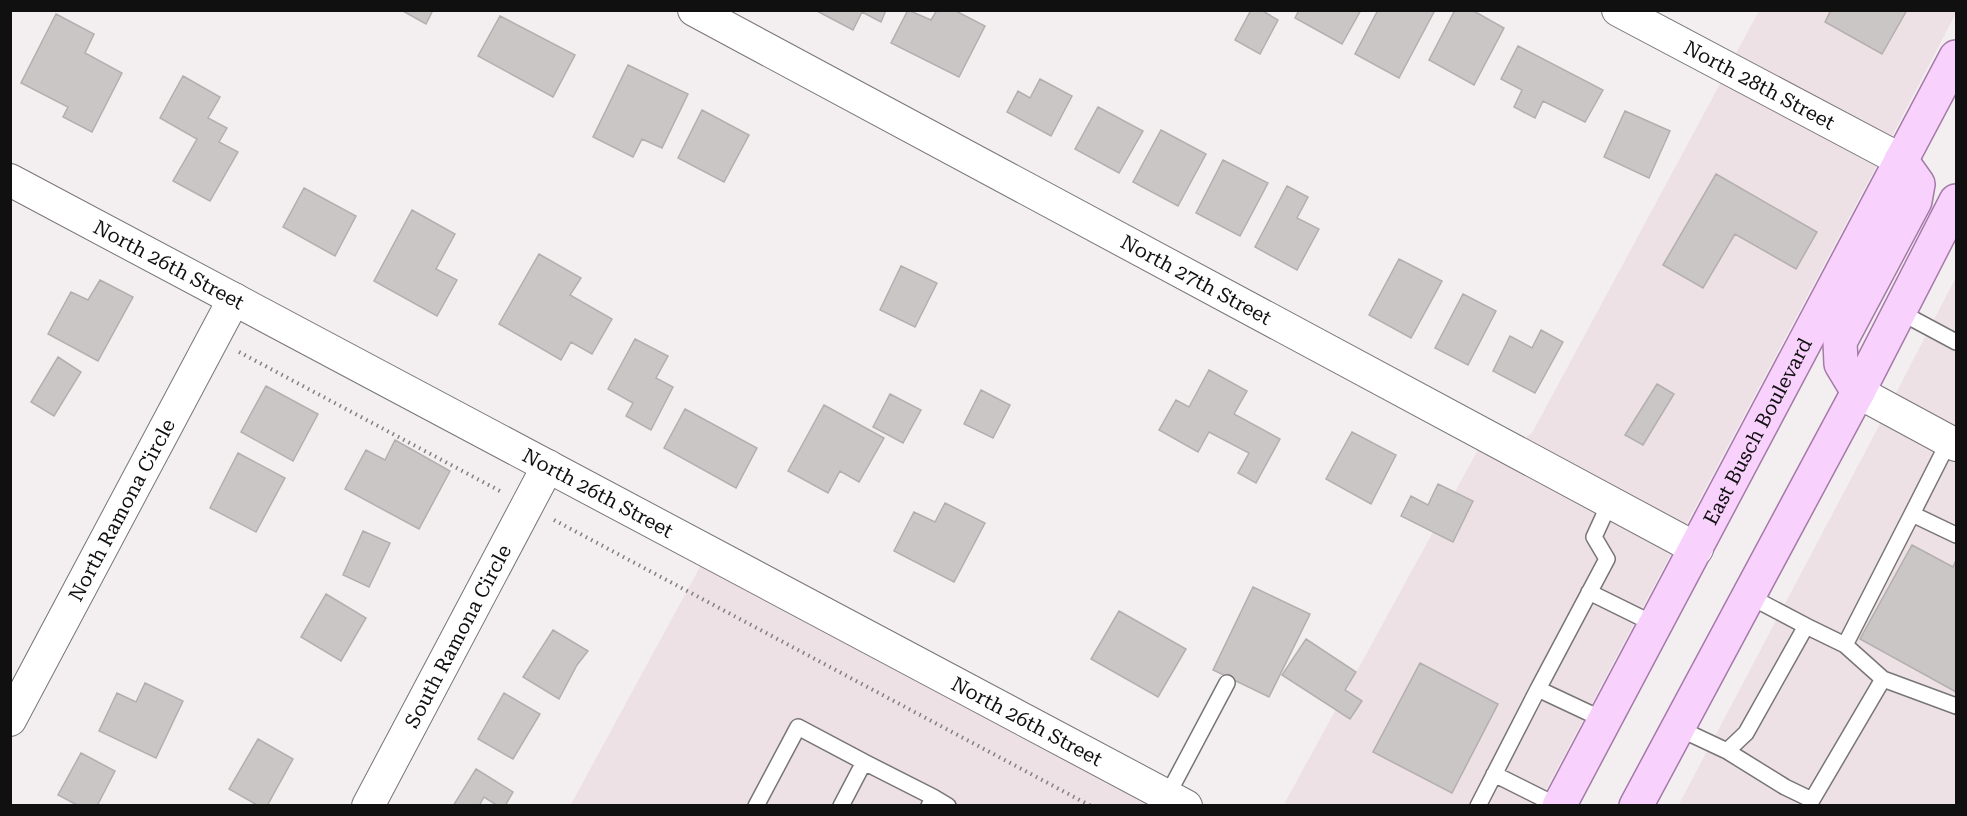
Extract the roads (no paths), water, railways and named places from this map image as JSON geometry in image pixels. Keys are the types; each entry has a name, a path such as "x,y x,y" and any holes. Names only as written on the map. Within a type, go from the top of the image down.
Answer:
{"main road":[{"name":"East Busch Boulevard","path":"1558,806 1697,549 1956,57"},
{"path":"1858,392 1841,364 1840,342 1915,201 1918,184 1901,160"},
{"path":"1636,806 1900,312 1942,240 1956,201"}],"street":[{"name":"North 27th Street","path":"694,10 1697,549"},
{"name":"North 28th Street","path":"1618,10 1901,160"},
{"name":"North 26th Street","path":"10,180 1177,801"},
{"name":"North Ramona Circle","path":"10,720 215,339 234,299"},
{"path":"1858,392 1953,443"},
{"name":"South Ramona Circle","path":"368,806 549,466"}],"lane":[{"path":"1900,312 1956,342"},
{"path":"1845,645 1912,514 1953,443"},
{"path":"1478,806 1607,559 1594,537 1610,502"},
{"path":"1912,514 1956,534"},
{"path":"1589,592 1656,625"},
{"path":"1749,596 1845,645 1883,679 1956,706"},
{"path":"1727,751 1746,733 1806,626"},
{"path":"1678,728 1727,751 1785,787 1812,800 1883,679"},
{"path":"1177,801 1227,683"},
{"path":"1538,688 1605,720"},
{"path":"756,806 798,727 931,801 948,806"},
{"path":"841,806 864,762"},
{"path":"1494,774 1558,806"}]}
